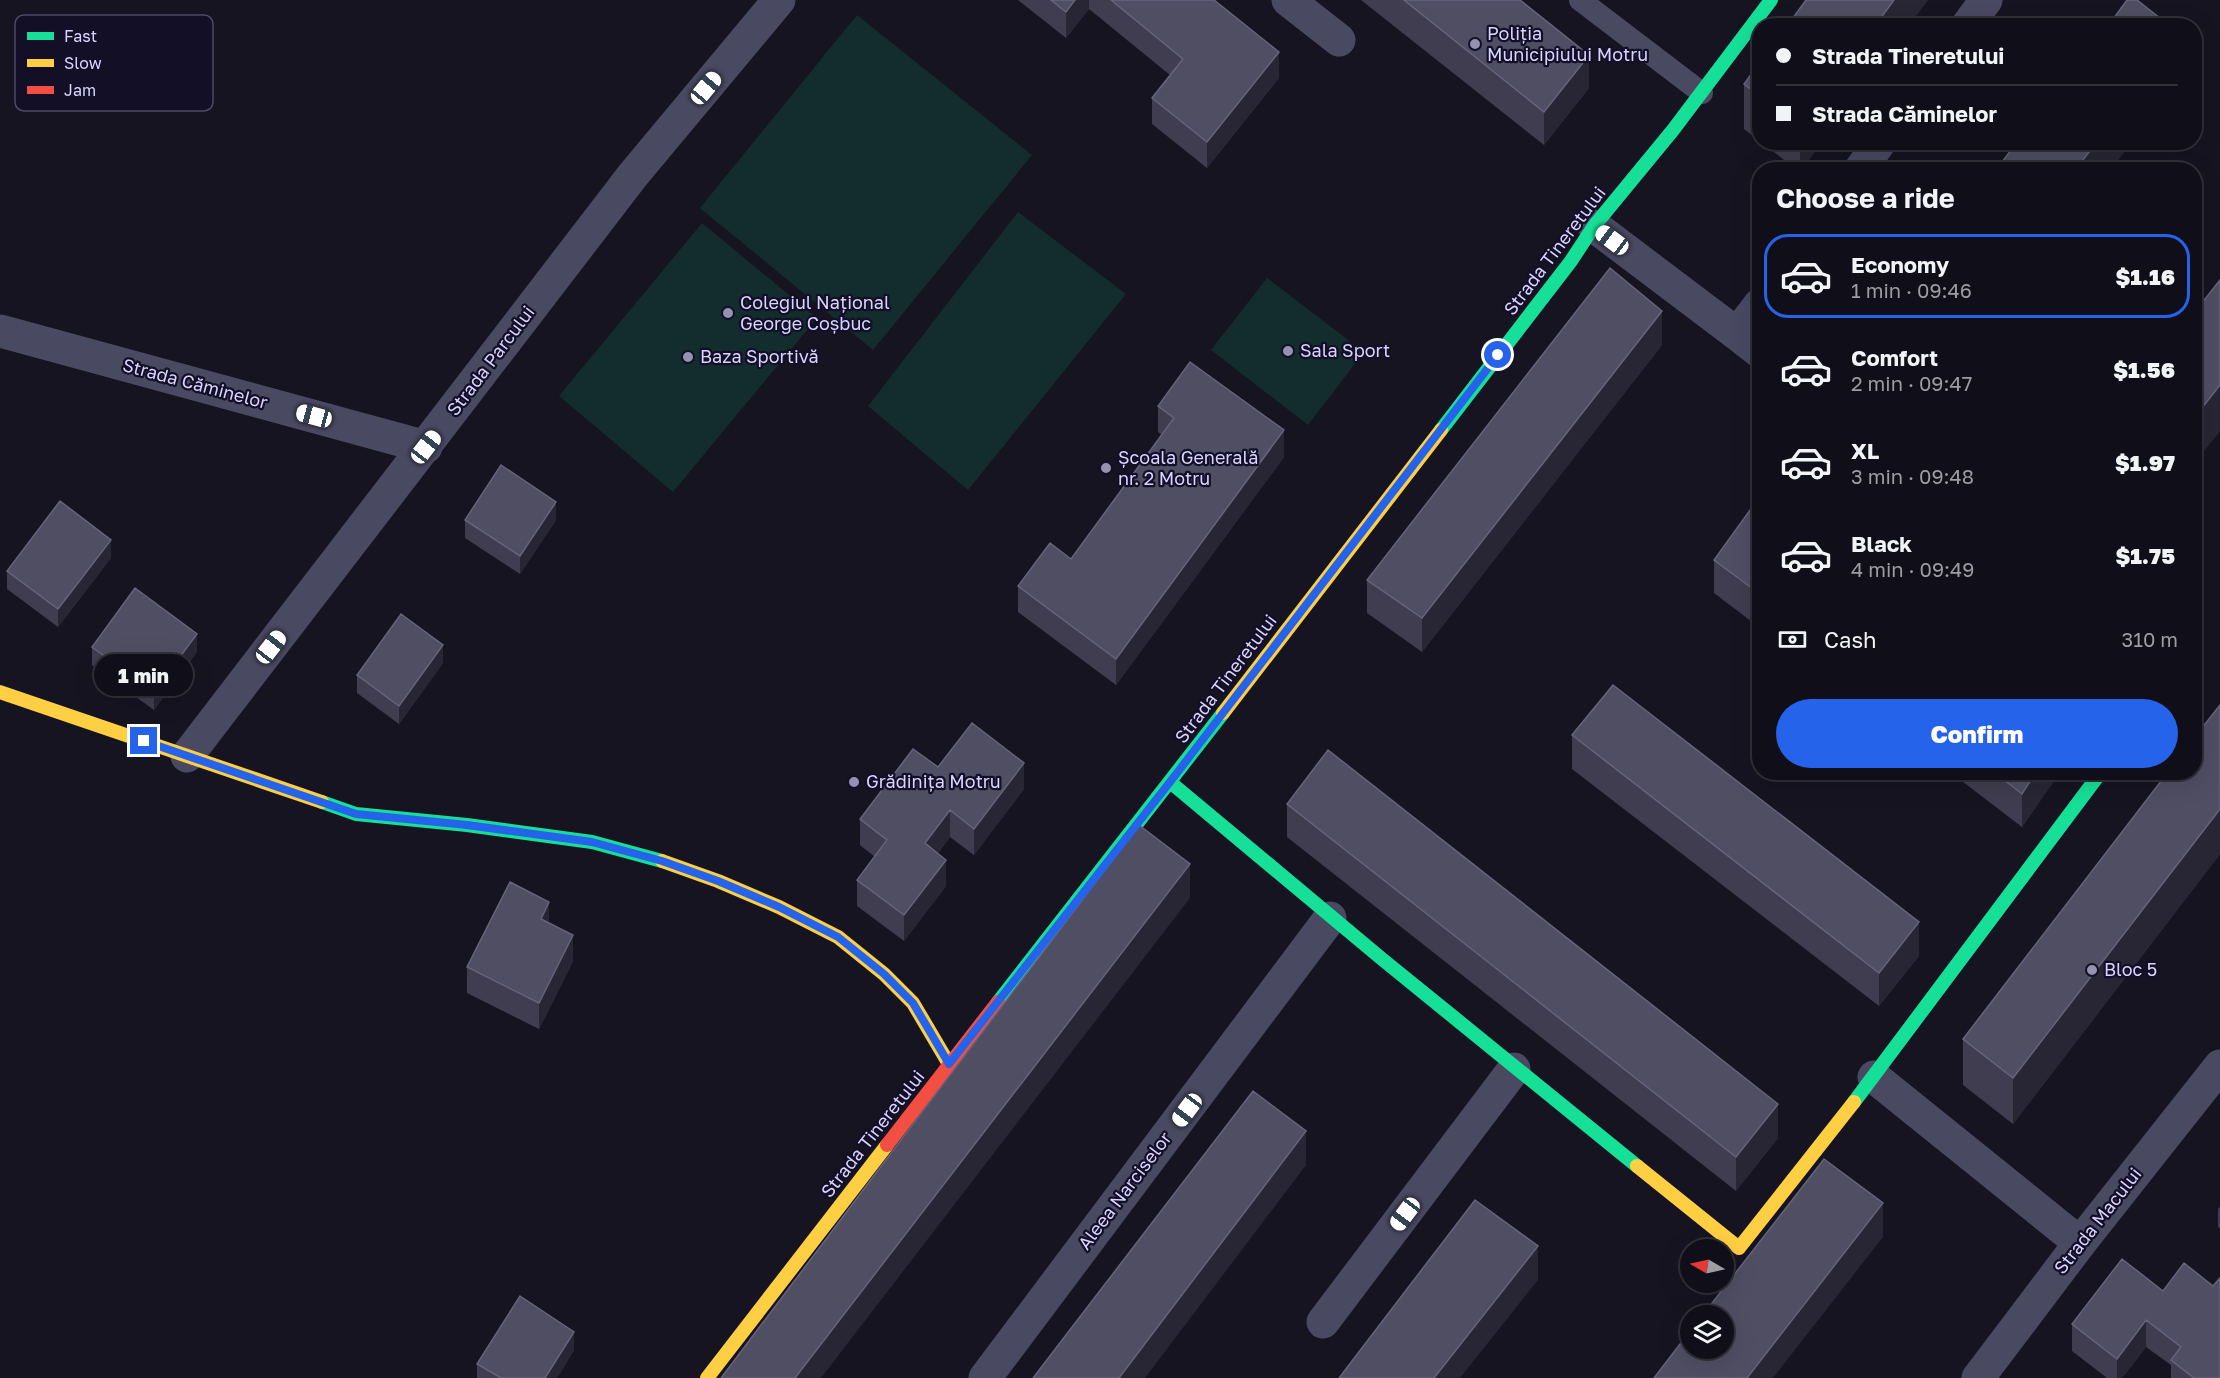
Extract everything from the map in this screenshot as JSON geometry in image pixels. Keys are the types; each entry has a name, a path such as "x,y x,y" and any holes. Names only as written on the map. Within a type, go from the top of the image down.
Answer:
{"street":[{"name":"Strada Parcului","path":"187,756 633,175 780,0"},
{"path":"1288,0 1339,40"},
{"name":"Strada Tineretului","path":"1758,18 1772,0"},
{"path":"1974,18 1986,0"},
{"name":"Strada Tineretului","path":"707,1378 1170,782 1571,261 1594,226 1702,93 1752,27"},
{"path":"1594,226 1748,343"},
{"name":"Strada Căminelor","path":"0,331 426,447"},
{"path":"0,693 356,814 467,825 592,842 662,861 718,881 779,907 838,937 884,974 913,1003 949,1064"},
{"path":"1170,782 1330,918 1514,1069 1739,1248 1874,1077 2095,780"},
{"name":"Aleea Narciselor","path":"985,1378 1330,918"},
{"name":"Strada Macului","path":"1978,1378 2080,1243 2220,1066"},
{"path":"1323,1322 1514,1069"},
{"path":"1874,1077 2080,1243"}],"lane":[{"path":"1580,0 1702,93"}],"green space":[{"path":"857,15 1032,155 873,350 700,208"},
{"path":"1018,212 1126,294 968,490 868,406"},
{"name":"Baza Sportivă","path":"702,223 817,318 673,492 559,396"},
{"name":"Sala Sport","path":"1267,278 1364,352 1308,425 1211,350"}],"building":[{"path":"1051,0 1075,0 1066,12"},
{"path":"1111,0 1214,0 1279,52 1207,142 1152,98 1183,59"},
{"path":"1404,0 1520,0 1589,55 1544,112"},
{"path":"1806,0 1894,0 1881,18 1793,18"},
{"path":"2127,0 2137,0 2160,18 2114,18"},
{"path":"1752,73 1752,90 1744,84"},
{"path":"2011,150 2091,150 2081,162 2002,162"},
{"path":"1610,268 1662,311 1422,618 1367,580"},
{"path":"2220,280 2220,385 2202,408 2202,303"},
{"path":"1190,362 1284,430 1116,659 1018,586 1050,543 1071,559 1174,418 1158,406"},
{"path":"501,465 556,502 520,556 465,520"},
{"path":"60,501 111,540 58,609 7,571"},
{"path":"1752,507 1752,588 1714,560"},
{"path":"135,588 197,634 154,692 92,647"},
{"path":"401,614 443,645 399,706 357,675"},
{"path":"1613,685 1919,922 1879,973 1572,735"},
{"path":"2220,705 2220,809 2013,1078 1963,1039 2162,780 2202,780 2202,728"},
{"path":"972,723 1024,763 974,829 950,810 925,843 946,860 904,915 857,880 887,840 860,819 913,749 938,767"},
{"path":"1328,750 1778,1104 1736,1157 1287,804"},
{"path":"2004,780 2031,780 2022,794"},
{"path":"1139,825 1190,864 795,1378 721,1378"},
{"path":"510,882 549,902 541,919 573,935 539,1003 467,967"},
{"path":"1253,1091 1306,1131 1119,1378 1033,1378"},
{"path":"1824,1159 1883,1203 1747,1378 1654,1378 1680,1344 1680,1359 1734,1359 1734,1305 1711,1305 1720,1293 1734,1293 1734,1275"},
{"path":"1475,1200 1538,1246 1434,1378 1339,1378"},
{"path":"2122,1259 2163,1291 2184,1263 2213,1286 2220,1278 2220,1378 2194,1378 2171,1360 2181,1347 2146,1320 2117,1359 2072,1324"},
{"path":"520,1296 574,1332 545,1378 501,1378 477,1364"}],"traffic: fast":[{"path":"1757,18 1771,0"},
{"path":"1441,430 1571,261 1594,226 1673,130 1752,25"},
{"path":"998,1002 1223,713"},
{"path":"1854,1102 2095,780"},
{"path":"1170,782 1382,959 1637,1166"},
{"path":"322,802 356,814 467,825 592,842 662,861"}],"traffic: slow":[{"path":"1223,713 1441,430"},
{"path":"0,692 322,802"},
{"path":"662,861 718,881 779,907 838,937 884,974 913,1003 949,1064"},
{"path":"1637,1166 1739,1248 1854,1102"},
{"path":"707,1378 887,1145"}],"traffic: jam":[{"path":"887,1145 998,1002"}],"place":[{"name":"Poliția Municipiului Motru","path":"1475,44"},
{"name":"Colegiul Național George Coșbuc","path":"728,313"},
{"name":"Sala Sport","path":"1288,351"},
{"name":"Baza Sportivă","path":"688,357"},
{"name":"Școala Generală nr. 2 Motru","path":"1106,468"},
{"name":"Grădinița Motru","path":"854,782"},
{"name":"Bloc 5","path":"2092,970"}],"route":[{"path":"144,741 356,814 467,825 592,842 662,861 718,881 779,907 838,937 884,974 913,1003 949,1064 1170,782 1498,355"}]}
